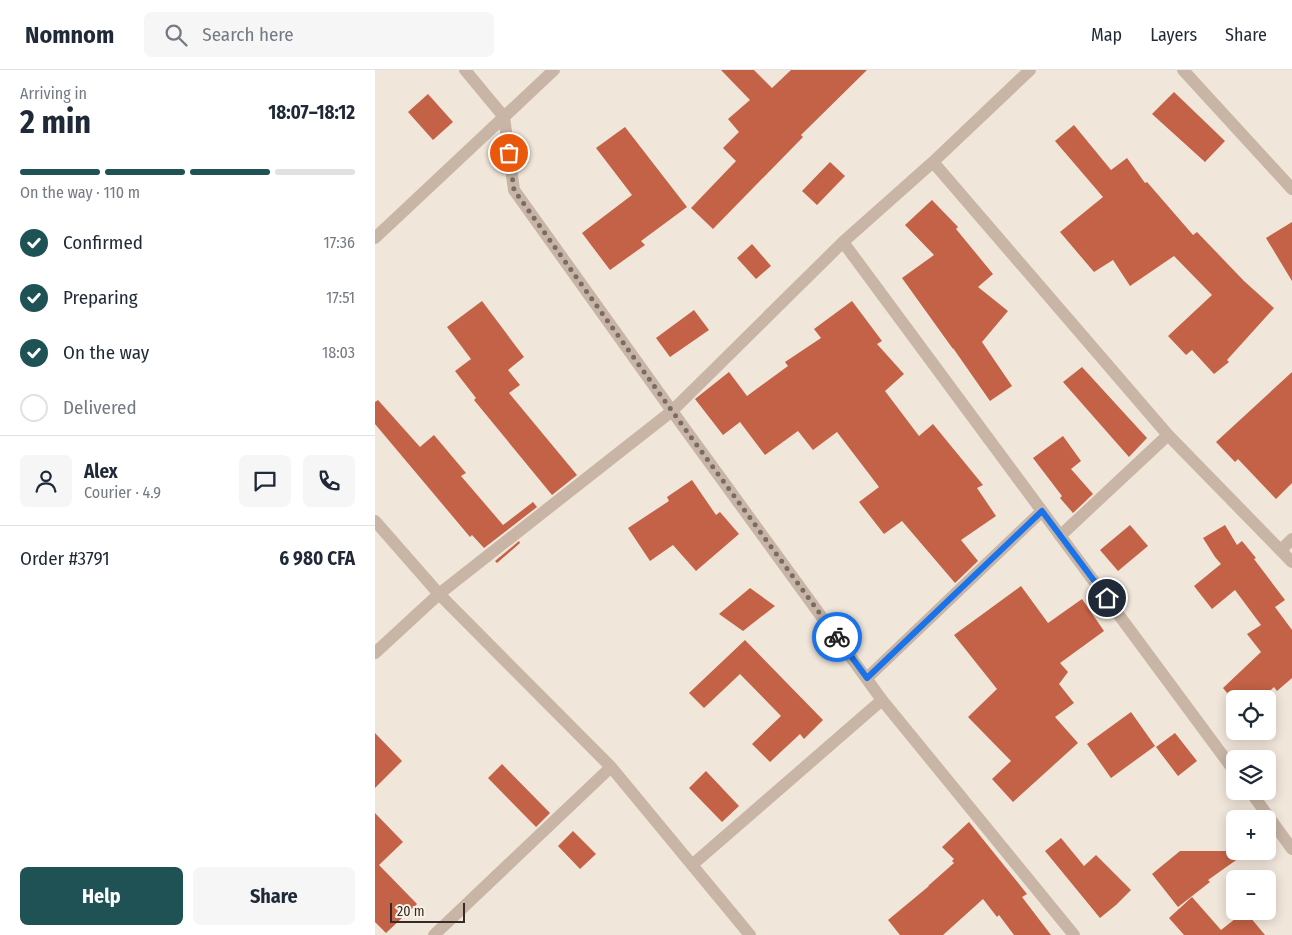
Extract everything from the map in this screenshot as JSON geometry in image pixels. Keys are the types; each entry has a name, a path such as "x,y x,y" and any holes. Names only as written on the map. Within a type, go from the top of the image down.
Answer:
{"street":[{"path":"465,70 504,117 514,190 882,700 1074,935"},
{"path":"375,238 554,70"},
{"path":"375,654 439,594 672,411 843,242 933,162 1030,70"},
{"path":"1183,70 1292,189"},
{"path":"933,162 1168,435 1292,562"},
{"path":"843,242 1226,760"},
{"path":"1061,536 1168,435"},
{"path":"867,678 1042,511"},
{"path":"375,521 439,594 611,767 751,935"},
{"path":"1281,550 1292,539"},
{"path":"692,865 882,700"},
{"path":"434,935 611,767"},
{"path":"1257,800 1292,849"}],"building":[{"path":"721,70 754,70 772,88 791,70 867,70 801,135 803,137 713,229 691,208 736,161 723,148 739,132 728,119 750,100"},
{"path":"1174,92 1225,141 1205,162 1152,114"},
{"path":"428,94 453,122 433,140 408,112"},
{"path":"1074,125 1111,170 1127,158 1145,183 1147,182 1193,235 1197,232 1244,281 1274,308 1227,360 1229,362 1214,374 1192,350 1186,355 1168,336 1212,295 1174,256 1130,286 1113,260 1094,272 1060,232 1103,197 1055,141"},
{"path":"625,127 687,207 641,241 645,245 610,270 582,233 632,195 596,148"},
{"path":"830,162 845,176 817,205 802,191"},
{"path":"932,200 958,227 956,229 993,274 978,287 1008,311 982,342 1012,386 990,401 902,278 934,255 905,225"},
{"path":"1292,222 1292,281 1266,238"},
{"path":"752,244 771,266 756,279 737,258"},
{"path":"482,301 524,357 508,370 520,385 509,393 577,475 552,495 474,400 476,398 455,371 471,359 447,327"},
{"path":"852,301 882,341 877,344 904,374 885,391 919,436 933,424 983,485 977,488 996,516 961,540 978,561 955,583 902,521 884,534 859,502 879,487 837,432 813,450 798,431 765,455 740,422 723,435 695,399 729,372 747,396 788,366 785,362 821,338 814,329"},
{"path":"694,310 709,330 670,357 656,338"},
{"path":"1082,367 1147,438 1129,457 1063,382"},
{"path":"1292,372 1292,483 1276,499 1238,459 1235,462 1216,442"},
{"path":"378,400 420,447 434,435 466,473 461,476 503,525 533,502 537,507 484,548 472,535 470,537 375,424 375,402"},
{"path":"1063,436 1081,461 1071,469 1093,494 1073,513 1060,498 1062,496 1033,458"},
{"path":"692,480 716,515 720,512 739,534 696,571 673,545 650,561 628,528 669,501 667,497"},
{"path":"1130,525 1148,546 1118,571 1100,550"},
{"path":"1225,525 1237,545 1242,541 1256,558 1254,559 1285,600 1275,607 1292,630 1292,678 1277,691 1274,687 1271,690 1226,690 1226,692 1223,688 1261,652 1247,634 1261,625 1235,590 1212,609 1194,586 1221,564 1203,538"},
{"path":"519,541 520,543 497,563 495,561"},
{"path":"1021,586 1048,623 1082,599 1104,631 1060,663 1068,672 1059,684 1074,703 1055,717 1078,743 1013,802 992,779 1011,761 968,717 997,689 954,635"},
{"path":"750,588 775,606 743,631 719,614"},
{"path":"745,640 823,720 804,739 800,734 770,762 752,744 781,716 740,674 704,708 689,693"},
{"path":"1131,712 1155,746 1111,778 1087,744"},
{"path":"375,733 402,761 375,788"},
{"path":"1175,733 1197,761 1178,776 1156,747"},
{"path":"502,764 550,813 536,827 488,778"},
{"path":"706,771 739,806 722,822 689,788"},
{"path":"375,813 403,842 379,865 417,904 386,933 375,922"},
{"path":"969,822 1027,894 1022,897 1051,935 1014,935 999,915 997,917 983,899 943,935 900,935 888,920 954,863 952,861 954,859 942,847"},
{"path":"573,831 596,854 580,869 558,846"},
{"path":"1061,838 1084,866 1096,855 1131,890 1100,918 1045,851"},
{"path":"1180,851 1226,851 1226,860 1236,860 1208,880 1210,882 1178,907 1152,874"},
{"path":"1192,897 1221,930 1234,920 1252,920 1265,935 1184,935 1169,918"}],"way so far":[{"path":"509,153 514,190 837,637"}],"route":[{"path":"837,637 867,678 1042,511 1107,598"}]}
